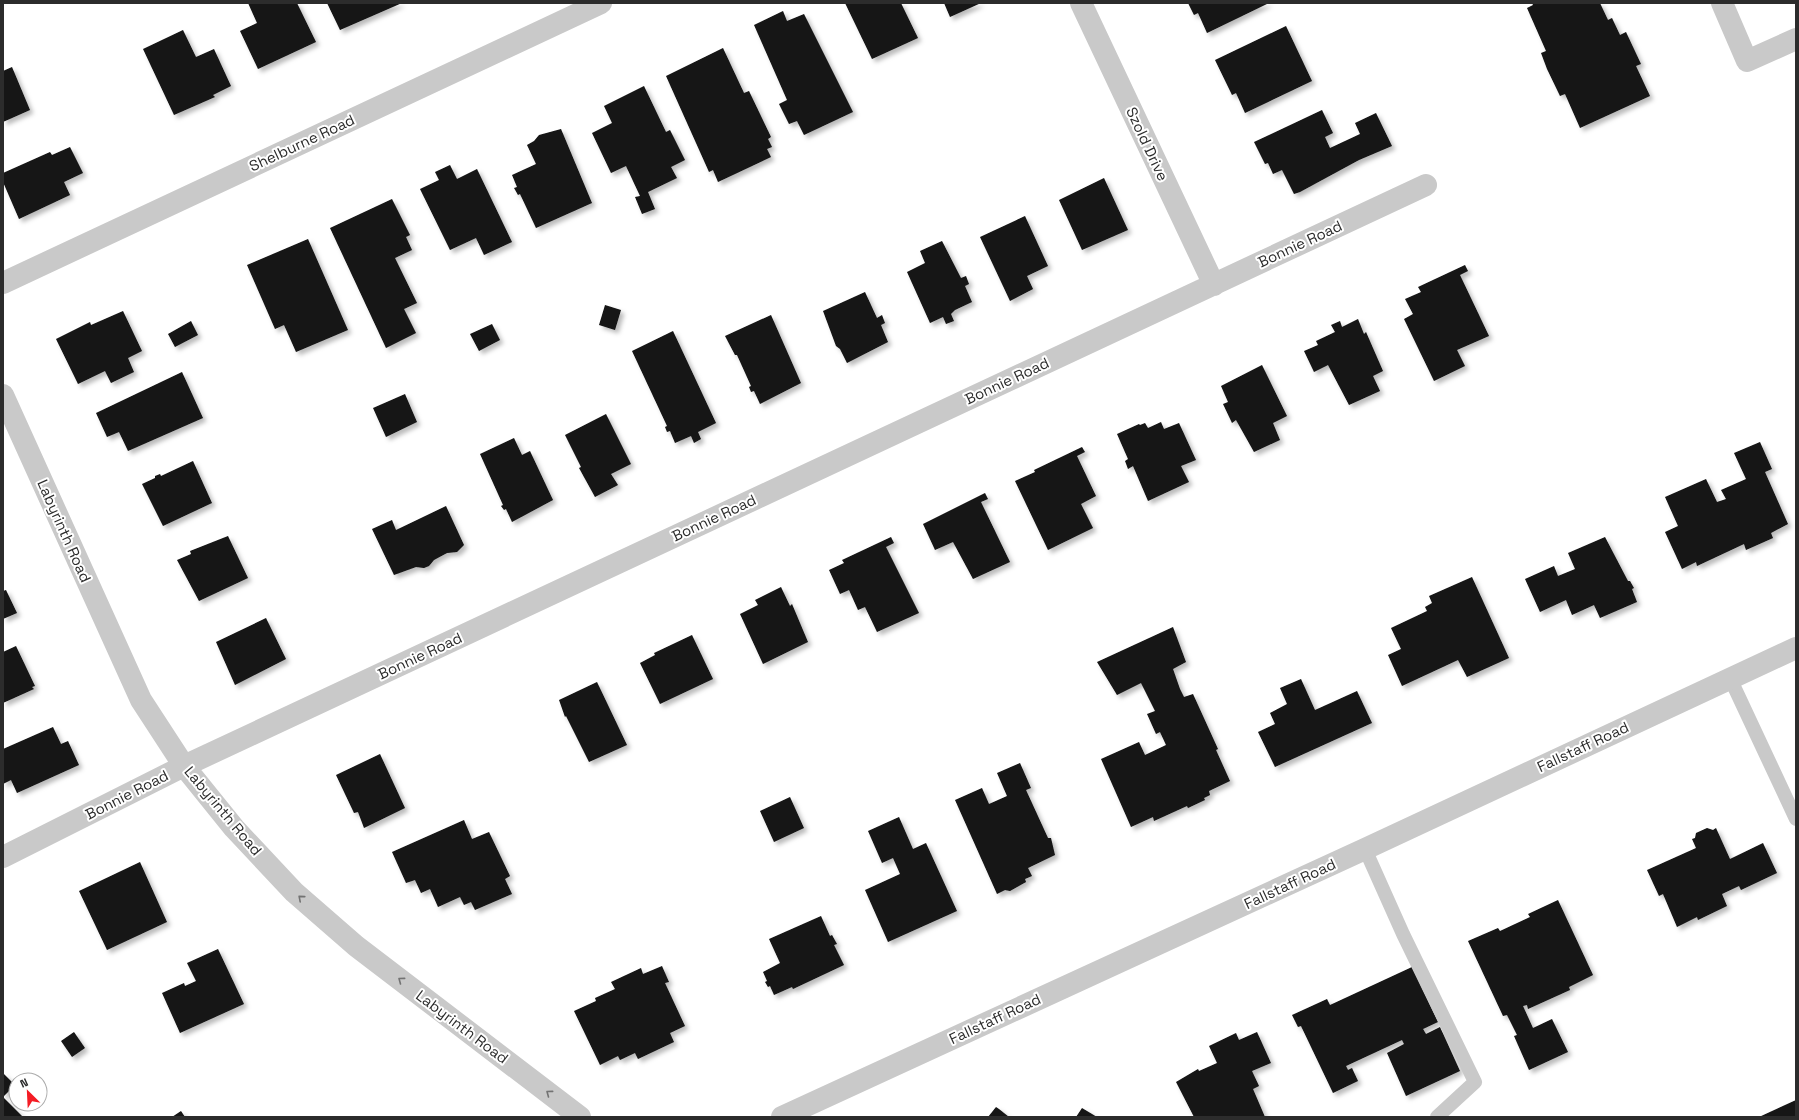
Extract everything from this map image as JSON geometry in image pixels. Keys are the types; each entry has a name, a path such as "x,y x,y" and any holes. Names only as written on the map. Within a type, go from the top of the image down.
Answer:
{"street":[{"name":"Shelburne Road","path":"3,283 601,3"},
{"name":"Szold Drive","path":"1081,3 1214,285"},
{"path":"1722,3 1747,60 1796,39"},
{"name":"Bonnie Road","path":"3,857 184,766 1426,185"},
{"name":"Labyrinth Road","path":"3,395 141,700 184,766 234,828 294,892 356,946 580,1117"},
{"name":"Fallstaff Road","path":"782,1117 1796,648"}],"lane":[{"path":"1730,678 1796,819"},
{"path":"1364,849 1403,934 1475,1082 1437,1117"}],"building":[{"path":"248,3 297,3 316,42 258,69 240,31 257,23"},
{"path":"327,3 402,3 340,30"},
{"path":"845,3 901,3 918,38 872,59"},
{"path":"944,3 981,3 950,17"},
{"path":"1188,3 1269,3 1207,33 1198,13 1194,15"},
{"path":"1532,3 1600,3 1608,20 1612,18 1620,35 1626,32 1641,64 1636,66 1650,96 1580,128 1565,94 1560,96 1547,69 1541,53 1546,51 1527,8 1533,5"},
{"path":"783,11 787,21 804,14 853,112 804,135 797,121 789,124 779,104 787,100 754,25"},
{"path":"1286,26 1312,81 1245,113 1236,93 1232,95 1215,60"},
{"path":"183,30 196,57 214,49 231,86 213,95 215,97 174,115 143,49"},
{"path":"723,48 744,93 749,91 771,137 768,139 772,147 767,149 771,157 718,182 713,170 709,172 666,76"},
{"path":"12,67 30,110 3,122 3,71"},
{"path":"644,86 666,132 670,130 685,160 671,167 677,178 648,192 655,209 642,214 635,197 640,196 626,166 611,173 592,133 612,123 604,106"},
{"path":"1322,110 1333,133 1325,137 1330,148 1360,134 1355,123 1376,113 1392,146 1359,160 1294,194 1282,170 1273,174 1268,163 1265,164 1254,142"},
{"path":"561,129 592,203 536,228 520,194 518,195 514,188 517,187 512,175 536,164 527,145 534,141 539,135"},
{"path":"70,147 83,173 64,182 70,195 19,219 3,182 3,173 50,152 52,155"},
{"path":"450,165 457,179 477,169 512,242 484,255 476,238 450,250 420,189 439,180 435,172"},
{"path":"1104,178 1128,230 1082,250 1059,200"},
{"path":"392,199 410,235 406,237 412,250 395,258 417,303 404,309 416,333 386,348 330,228"},
{"path":"1025,216 1048,266 1027,276 1033,289 1010,301 980,237"},
{"path":"308,239 348,330 296,352 284,325 275,329 247,265"},
{"path":"942,241 961,278 966,276 969,284 965,286 972,302 955,310 951,314 954,321 946,324 943,317 930,323 907,272 925,263 920,251"},
{"path":"1465,265 1468,271 1460,275 1489,336 1457,350 1465,366 1434,381 1404,319 1413,314 1405,299 1421,292 1418,287"},
{"path":"865,292 877,318 882,315 885,323 881,325 888,342 847,363 840,349 836,346 823,311"},
{"path":"605,305 621,310 615,330 599,325"},
{"path":"123,311 142,351 128,358 134,372 111,383 105,371 78,384 56,339 90,322 91,325"},
{"path":"771,315 801,383 760,404 754,391 751,392 749,387 751,386 737,355 735,355 725,336"},
{"path":"1358,319 1364,334 1366,332 1383,371 1373,376 1380,391 1349,405 1328,365 1314,372 1304,351 1318,345 1316,341 1335,332 1331,325 1340,321 1342,327"},
{"path":"191,321 198,335 175,347 168,334"},
{"path":"492,324 500,340 479,351 470,334"},
{"path":"673,331 716,423 698,432 701,439 694,443 691,436 675,443 670,431 667,432 665,427 667,426 632,351"},
{"path":"1262,365 1287,416 1273,423 1280,440 1254,452 1236,420 1232,423 1223,404 1228,402 1221,386"},
{"path":"182,372 203,418 128,451 119,432 107,437 96,413"},
{"path":"405,394 417,422 386,437 373,408"},
{"path":"606,414 631,464 611,474 618,485 595,497 579,468 581,467 565,435"},
{"path":"1161,422 1164,429 1179,423 1196,460 1181,466 1189,482 1148,501 1133,466 1128,469 1125,461 1128,459 1117,434 1139,424 1145,423 1148,428"},
{"path":"514,438 522,455 530,451 553,500 512,522 506,509 504,510 501,506 503,505 480,454"},
{"path":"1760,442 1772,469 1765,472 1788,524 1771,533 1773,538 1746,550 1744,544 1697,566 1696,562 1682,569 1665,532 1678,526 1665,497 1706,479 1717,502 1726,499 1721,490 1746,479 1734,453"},
{"path":"1082,447 1085,452 1077,456 1096,496 1081,504 1093,528 1048,550 1015,481 1035,472 1034,470"},
{"path":"193,461 212,503 163,526 142,484 155,478 155,476 160,474 161,476"},
{"path":"985,493 988,499 981,502 1010,562 973,579 953,542 935,550 923,524"},
{"path":"446,506 464,545 457,552 447,553 434,560 429,566 424,568 416,567 394,575 372,529 392,520 396,530"},
{"path":"228,536 248,578 199,601 177,560 191,554 190,551"},
{"path":"891,537 894,543 886,547 919,613 877,632 865,607 858,610 849,590 840,594 829,570 844,563 842,560"},
{"path":"1605,537 1628,581 1630,581 1634,588 1632,589 1637,602 1600,618 1594,605 1572,615 1566,600 1540,612 1525,579 1554,566 1558,576 1575,569 1568,553"},
{"path":"1472,577 1509,658 1467,677 1458,660 1402,686 1388,655 1401,649 1391,628 1427,611 1425,607 1432,603 1429,596"},
{"path":"781,587 790,606 792,604 808,642 763,664 740,614 758,605 755,600"},
{"path":"6,590 17,613 3,619 3,591"},
{"path":"266,618 286,659 235,685 216,642"},
{"path":"1173,627 1186,662 1173,669 1180,689 1184,697 1193,694 1218,749 1216,750 1230,781 1209,791 1210,795 1204,798 1205,800 1188,808 1187,806 1154,821 1153,817 1131,827 1101,759 1139,742 1145,755 1166,745 1160,732 1156,734 1147,714 1155,711 1141,683 1117,695 1097,662"},
{"path":"692,635 713,679 660,704 640,663 655,655 654,653"},
{"path":"16,646 35,686 32,687 34,689 3,703 3,652"},
{"path":"1301,679 1315,710 1357,691 1372,723 1275,767 1258,732 1275,724 1270,713 1287,704 1280,688"},
{"path":"597,682 627,745 589,762 566,716 565,717 559,700"},
{"path":"53,727 61,744 68,741 79,765 17,793 11,780 3,784 3,749"},
{"path":"380,754 405,808 364,828 358,812 354,813 336,775"},
{"path":"1020,763 1031,788 1026,790 1048,838 1051,838 1055,855 1028,868 1032,876 1025,879 1026,882 1010,891 1005,890 997,894 955,800 982,788 989,804 1007,796 997,773"},
{"path":"790,797 804,828 774,842 760,811"},
{"path":"899,817 913,849 926,843 957,911 888,942 865,890 900,874 893,858 882,863 868,831"},
{"path":"464,820 472,839 489,832 510,876 505,879 512,894 475,910 471,902 464,905 460,897 438,907 430,889 421,893 415,880 406,883 392,852"},
{"path":"1707,828 1713,830 1716,828 1730,859 1763,843 1777,873 1741,890 1739,886 1722,894 1727,906 1698,920 1697,917 1677,927 1663,894 1659,896 1647,870 1696,848 1692,839 1695,838 1696,833"},
{"path":"140,862 167,922 107,950 79,891"},
{"path":"1558,900 1593,975 1569,987 1570,990 1528,1009 1527,1005 1523,1006 1533,1028 1552,1019 1568,1052 1529,1070 1514,1036 1517,1035 1507,1015 1503,1016 1468,941 1498,928 1500,931 1530,917 1528,914"},
{"path":"821,916 830,936 832,935 837,944 834,945 844,965 793,989 792,987 774,995 770,986 768,987 765,982 767,981 763,972 780,963 769,939"},
{"path":"218,949 244,1004 180,1033 162,993 184,983 185,986 196,981 187,963"},
{"path":"662,966 669,982 665,983 685,1026 670,1033 674,1042 638,1059 635,1053 620,1060 618,1056 600,1065 574,1011 596,1001 595,998 615,989 611,982 641,968 643,974"},
{"path":"1412,967 1438,1022 1423,1029 1426,1034 1440,1027 1460,1071 1406,1096 1387,1053 1404,1044 1402,1040 1346,1066 1348,1070 1352,1068 1358,1081 1333,1093 1301,1026 1298,1027 1292,1015 1327,999 1330,1005"},
{"path":"74,1032 85,1048 72,1057 61,1041"},
{"path":"1257,1032 1271,1063 1252,1071 1259,1086 1253,1089 1265,1117 1194,1117 1176,1082 1198,1069 1199,1071 1217,1063 1209,1046 1236,1033 1239,1040"},
{"path":"3,1073 8,1078 8,1092 3,1097"},
{"path":"3,1097 8,1102 8,1112 18,1112 23,1117 3,1117"},
{"path":"1796,1100 1796,1117 1759,1117"},
{"path":"996,1107 999,1109 1009,1117 988,1117"},
{"path":"1082,1108 1097,1117 1076,1117"},
{"path":"181,1111 185,1117 172,1117"}]}
